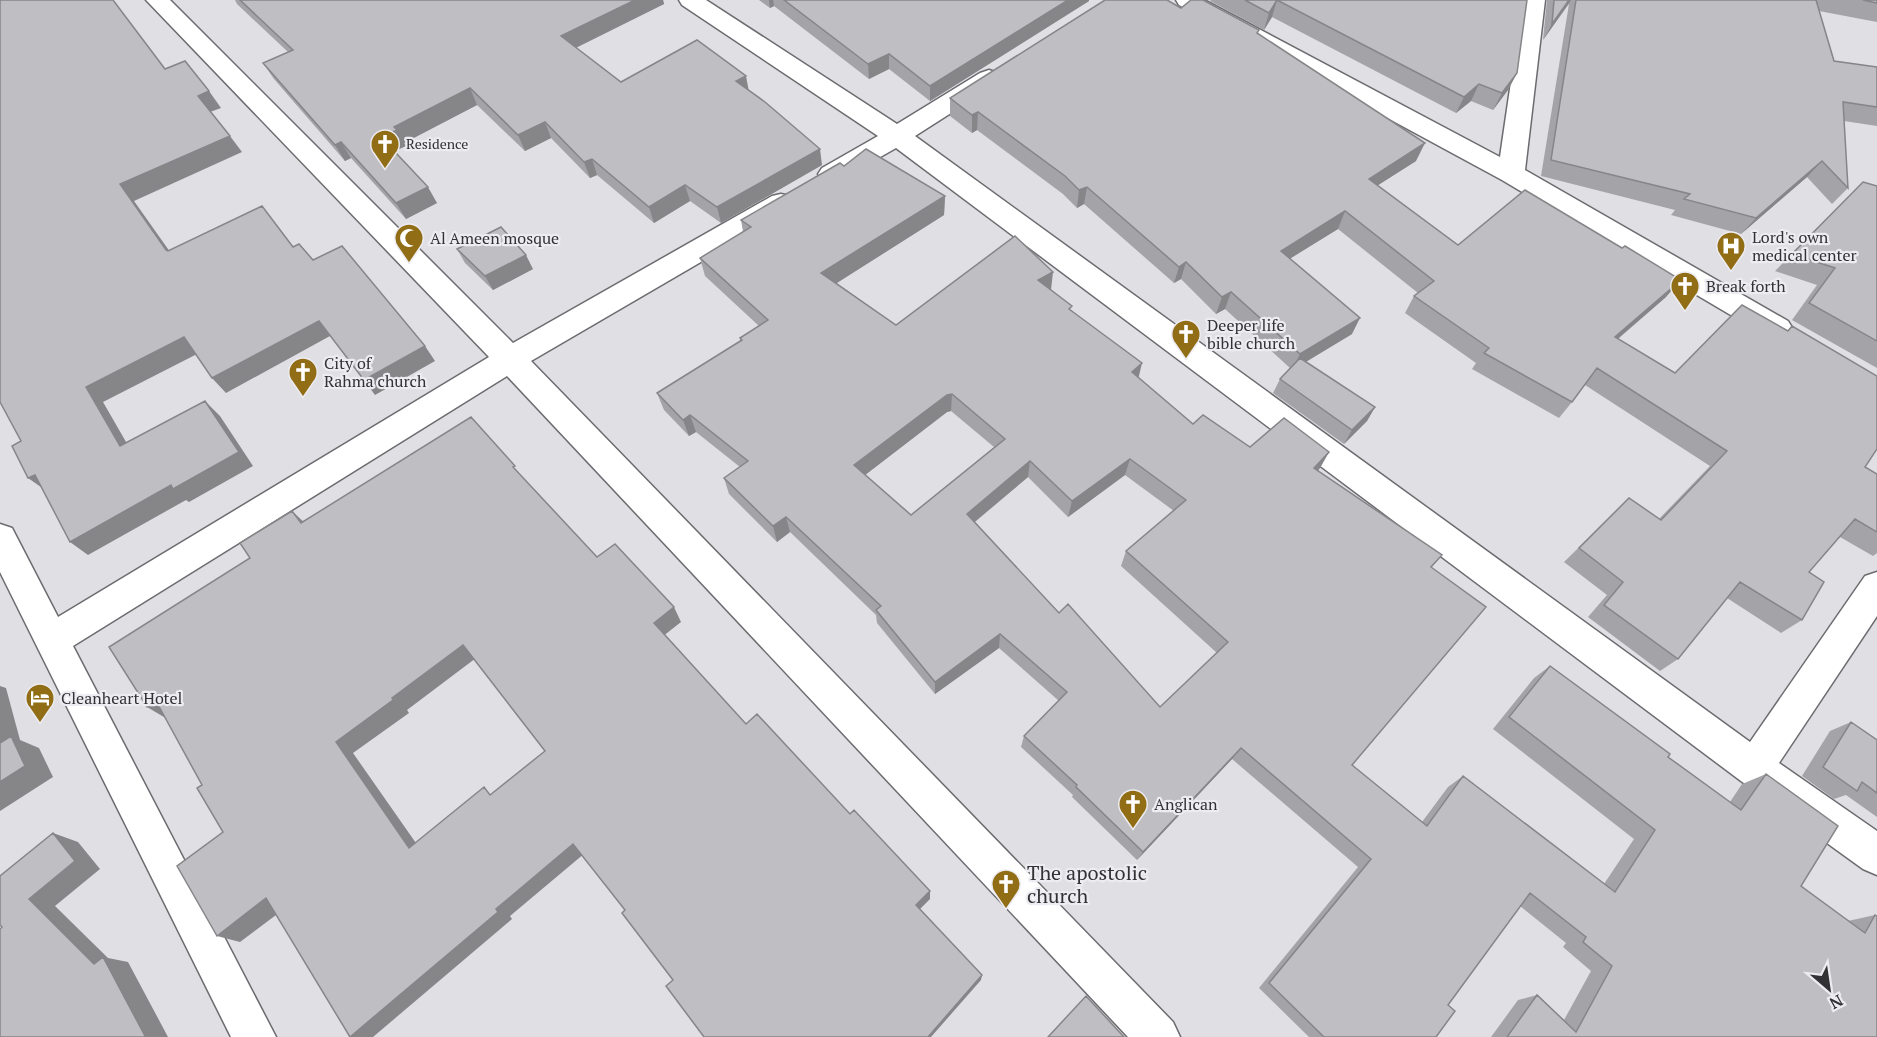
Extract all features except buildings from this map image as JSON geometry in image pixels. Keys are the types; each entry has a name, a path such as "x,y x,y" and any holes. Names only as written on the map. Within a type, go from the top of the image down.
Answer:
{"street":[{"path":"157,0 510,359 1158,1037"},
{"path":"690,0 897,136 1754,768 1877,855"},
{"path":"1187,0 1511,174 1796,339"},
{"path":"1511,174 1534,0"},
{"path":"52,640 510,359 897,136 1004,68"},
{"path":"0,538 254,1037"},
{"path":"1754,768 1877,587"}],"place":[{"name":"Residence","path":"385,170"},
{"name":"Al Ameen mosque","path":"409,264"},
{"name":"Lord's own medical center","path":"1731,272"},
{"name":"Break forth","path":"1685,312"},
{"name":"Deeper life bible church","path":"1186,360"},
{"name":"City of Rahma church","path":"303,398"},
{"name":"Cleanheart Hotel","path":"40,724"},
{"name":"Anglican","path":"1133,830"},
{"name":"The apostolic church","path":"1006,910"}]}
